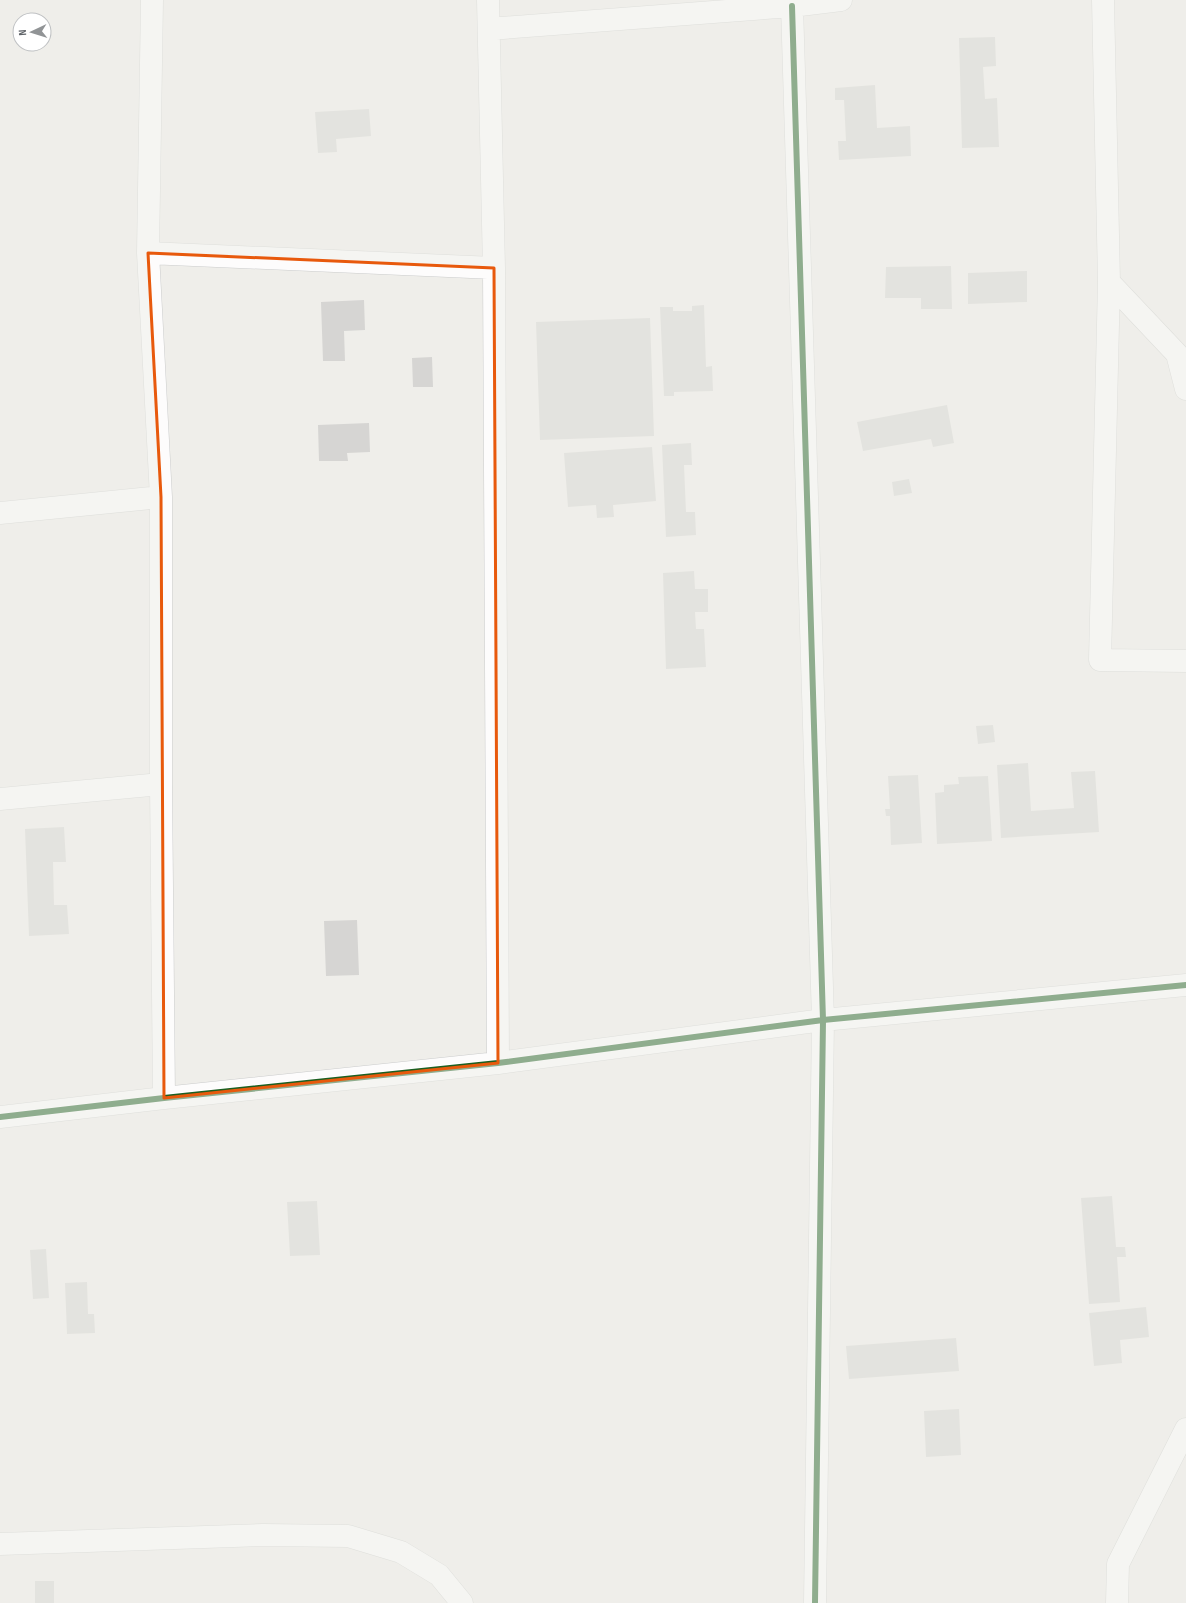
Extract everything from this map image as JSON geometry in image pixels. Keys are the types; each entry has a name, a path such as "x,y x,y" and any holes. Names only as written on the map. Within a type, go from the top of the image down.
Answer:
{"street":[{"path":"152,0 148,253 161,497 161,784 164,1098"},
{"path":"488,0 494,268 498,1064"},
{"path":"489,29 792,6 841,0"},
{"path":"1103,0 1110,282 1100,660 1186,661"},
{"path":"792,6 823,1020 815,1603"},
{"path":"148,253 494,268"},
{"path":"1110,282 1177,354 1186,388"},
{"path":"0,513 161,497"},
{"path":"0,799 161,784"},
{"path":"0,1117 164,1098 498,1064 823,1020 1186,985"},
{"path":"1117,1603 1118,1564 1186,1429"},
{"path":"0,1544 263,1535 348,1536 401,1552 439,1575 462,1603"}],"highlighted area":[{"path":"148,253 494,268 498,1063 164,1098 161,497"}],"building":[{"path":"995,37 996,66 983,67 985,99 997,98 999,147 962,148 959,38"},
{"path":"875,85 877,128 910,126 911,156 839,160 838,141 846,141 844,100 835,100 835,88"},
{"path":"369,109 371,136 336,139 337,152 318,153 315,112"},
{"path":"951,266 952,309 921,309 921,298 885,298 886,267"},
{"path":"1027,271 1027,302 968,304 968,273"},
{"path":"364,300 365,330 344,331 345,361 323,361 321,302"},
{"path":"704,305 706,367 712,366 713,391 674,392 674,396 664,396 660,307 673,307 673,311 692,311 692,306"},
{"path":"650,318 654,436 540,440 536,322"},
{"path":"432,357 433,387 413,387 412,358"},
{"path":"947,405 954,443 933,447 931,439 863,451 857,422"},
{"path":"369,423 370,452 347,453 348,461 319,461 318,425"},
{"path":"691,443 692,465 684,465 686,512 695,512 696,535 666,537 662,445"},
{"path":"652,447 656,501 613,505 614,517 597,518 596,505 568,507 564,453"},
{"path":"909,479 912,493 894,496 892,482"},
{"path":"694,571 695,589 708,589 708,612 695,612 696,629 704,629 706,667 666,669 663,573"},
{"path":"993,725 995,742 978,744 976,726"},
{"path":"1028,763 1031,811 1074,808 1071,772 1095,771 1099,832 1001,838 997,765"},
{"path":"918,775 922,843 891,845 890,816 886,816 885,809 890,809 888,776"},
{"path":"988,776 992,841 937,844 935,793 944,792 944,785 959,784 958,777"},
{"path":"64,827 66,862 53,862 54,905 67,905 69,934 29,936 25,829"},
{"path":"357,920 359,975 326,976 324,921"},
{"path":"1112,1196 1116,1247 1125,1247 1126,1257 1117,1257 1120,1302 1089,1304 1081,1198"},
{"path":"317,1201 320,1255 290,1256 287,1202"},
{"path":"46,1249 49,1298 33,1299 30,1250"},
{"path":"87,1282 88,1314 94,1314 95,1333 67,1334 65,1283"},
{"path":"1146,1307 1149,1337 1120,1340 1122,1363 1094,1366 1089,1313"},
{"path":"956,1338 959,1371 849,1379 846,1346"},
{"path":"959,1409 961,1455 926,1457 924,1411"},
{"path":"35,1581 54,1581 54,1603 35,1603"}],"cycle path":[{"path":"792,6 823,1020 815,1603"},
{"path":"0,1117 164,1098 498,1063 823,1020 1186,985"}]}
